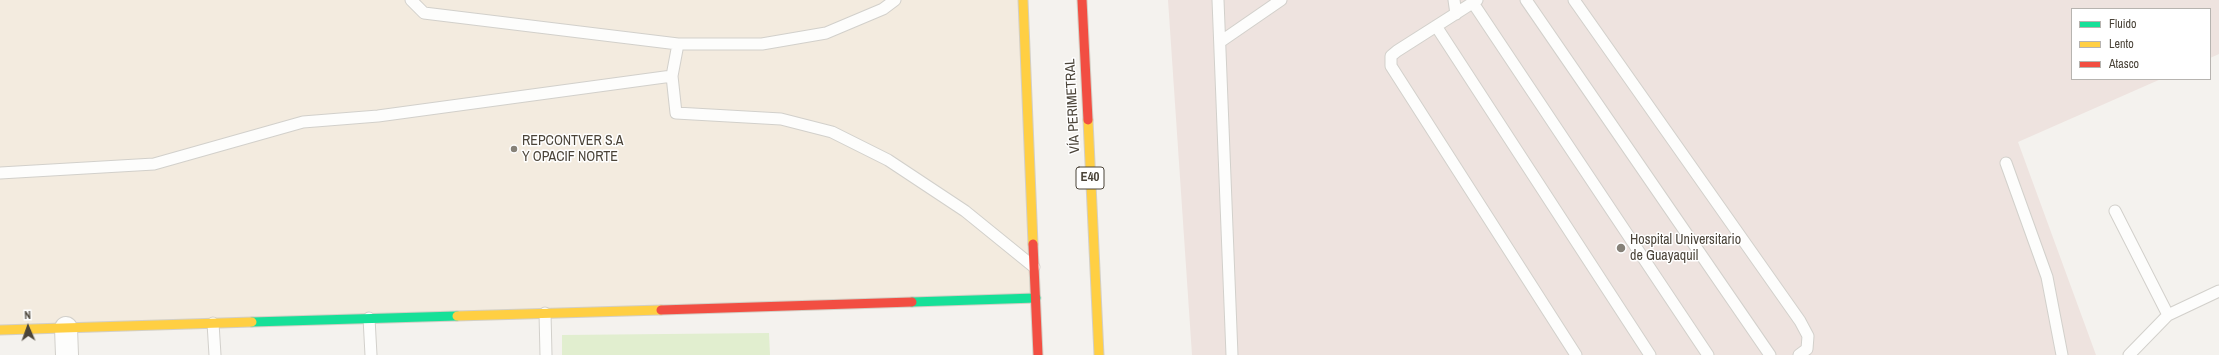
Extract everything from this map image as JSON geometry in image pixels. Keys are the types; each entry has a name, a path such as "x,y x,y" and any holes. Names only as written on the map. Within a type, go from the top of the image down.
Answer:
{"main road":[{"path":"1023,0 1038,355"},
{"name":"VÍA PERIMETRAL","path":"1082,0 1099,355"},
{"path":"0,330 1036,298"}],"street":[{"path":"66,328 67,355"}],"lane":[{"path":"412,0 424,13 678,44 762,44 826,33 883,9 895,0"},
{"path":"1218,0 1232,355"},
{"path":"1220,42 1281,0"},
{"path":"1454,0 1456,14"},
{"path":"1526,0 1770,355"},
{"path":"1574,0 1800,322 1808,336 1807,349 1799,355"},
{"path":"1576,355 1391,66 1391,56 1475,1 1708,355"},
{"path":"1436,26 1650,355"},
{"path":"678,44 672,76 676,113 781,119 832,132 888,160 965,211 1035,268"},
{"path":"0,173 154,164 303,122 378,116 672,76"},
{"path":"2006,163 2047,277 2062,355"},
{"path":"2115,211 2168,314"},
{"path":"2129,355 2168,314 2219,291"},
{"path":"545,313 546,355"},
{"path":"369,318 370,355"},
{"path":"213,323 215,355"}],"shaded area":[{"name":"REPCONTVER S.A Y OPACIF NORTE","path":"0,0 1021,0 1034,298 0,331"},
{"name":"Hospital Universitario de Guayaquil","path":"1168,0 2219,0 2219,54 2211,58 2211,8 2071,8 2071,80 2159,80 2018,142 2096,355 1192,355"}],"green space":[{"path":"769,333 770,355 562,355 562,335"}],"traffic: fast":[{"path":"912,302 1036,298"},
{"path":"252,322 457,316"}],"traffic: slow":[{"path":"1023,0 1033,244"},
{"path":"1088,120 1099,355"},
{"path":"457,316 661,310"},
{"path":"0,330 252,322"}],"traffic: jam":[{"path":"1082,0 1088,120"},
{"path":"1033,244 1038,355"},
{"path":"661,310 912,302"}],"place":[{"name":"REPCONTVER S.A Y OPACIF NORTE","path":"514,149"},
{"name":"Hospital Universitario de Guayaquil","path":"1621,248"}]}
